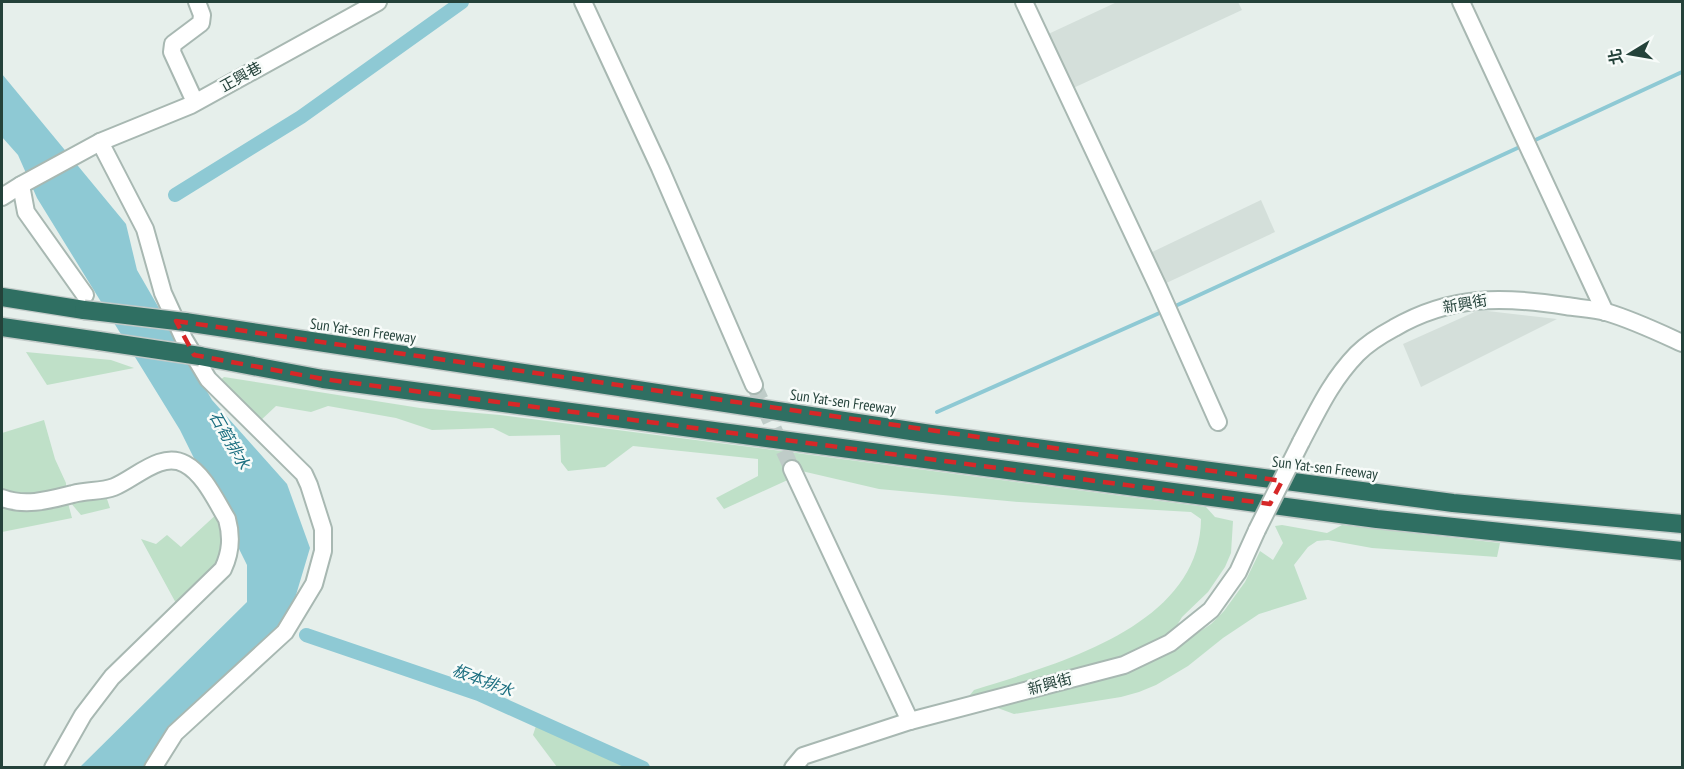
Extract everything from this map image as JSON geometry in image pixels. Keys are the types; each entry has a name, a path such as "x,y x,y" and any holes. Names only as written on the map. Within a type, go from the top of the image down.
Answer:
{"highway":[{"name":"Sun Yat-sen Freeway","path":"2,297 85,302 184,322 954,437 1454,503 1683,524"},
{"path":"2,327 201,356 323,379 1365,517 1683,550"}],"street":[{"path":"195,102 172,48 201,23 202,15 197,2"},
{"name":"正興巷","path":"2,197 21,184 100,142 195,102 378,2"},
{"path":"583,2 660,168 754,385"},
{"path":"1024,2 1158,287 1218,422"},
{"path":"1461,2 1605,312"},
{"path":"100,142 145,229 163,293 184,339 208,379 304,474 316,502 323,530 324,551 319,573 311,591 285,632 175,733 153,768"},
{"path":"21,184 26,212 85,302"},
{"name":"新興街","path":"793,768 803,756 910,721 1124,665 1170,643 1211,610 1238,572 1328,389 1358,353 1387,332 1419,315 1453,304 1490,299 1527,300 1605,312 1683,343"},
{"path":"2,498 17,502 39,502 75,493 100,491 123,483 148,467 173,460 197,473 229,526 230,551 223,569 112,677 83,715 52,768"},
{"path":"792,469 910,721"}],"highlighted area":[{"path":"176,321 1282,481 1270,504 323,379 194,355"}],"shaded area":[{"path":"1117,2 1238,2 1242,10 1069,90 1044,36"},
{"path":"1261,200 1275,232 1160,286 1146,255"},
{"path":"1479,310 1557,319 1421,387 1403,344"}],"green space":[{"path":"26,352 111,360 134,368 47,385"},
{"path":"224,377 420,408 500,415 1206,507 1215,517 1233,521 1231,553 1225,567 1208,592 1182,617 1173,632 1124,657 965,701 974,690 1044,668 1082,653 1118,635 1150,614 1177,588 1194,556 1201,519 1191,512 1019,502 879,489 793,469 792,478 724,509 716,498 758,476 758,459 633,446 605,467 568,471 561,462 560,435 509,436 493,428 432,430 396,418 328,406 311,412 276,406 259,422 218,382"},
{"path":"44,420 55,459 66,483 66,489 13,497 2,492 2,433"},
{"path":"94,493 107,499 110,508 81,515 70,502"},
{"path":"2,503 68,503 72,518 2,532"},
{"path":"219,512 224,523 220,566 177,605 141,539 156,544 167,535 181,547"},
{"path":"1282,525 1327,533 1342,525 1500,543 1497,557 1372,548 1328,540 1317,541 1308,547 1294,565 1307,599 1259,614 1223,638 1188,666 1156,685 1121,697 1014,714 995,707 1110,677 1184,642 1211,624 1224,611 1245,582 1260,551 1273,560 1283,543 1275,526"},
{"path":"537,723 625,767 557,767 533,735"}],"water":[{"name":"石筍排水","path":"2,74 126,224 137,270 212,400 287,484 310,548 293,605 273,634 152,767 80,767 247,602 247,565 180,430 37,198 18,155 2,137"}],"waterway":[{"path":"175,195 301,117 462,2"},
{"path":"1531,142 1682,72"},
{"path":"1171,308 1524,145"},
{"path":"937,412 1164,311"},
{"name":"板本排水","path":"306,635 479,694 643,768"}],"tunnel":[{"path":"754,385 792,469"}]}
